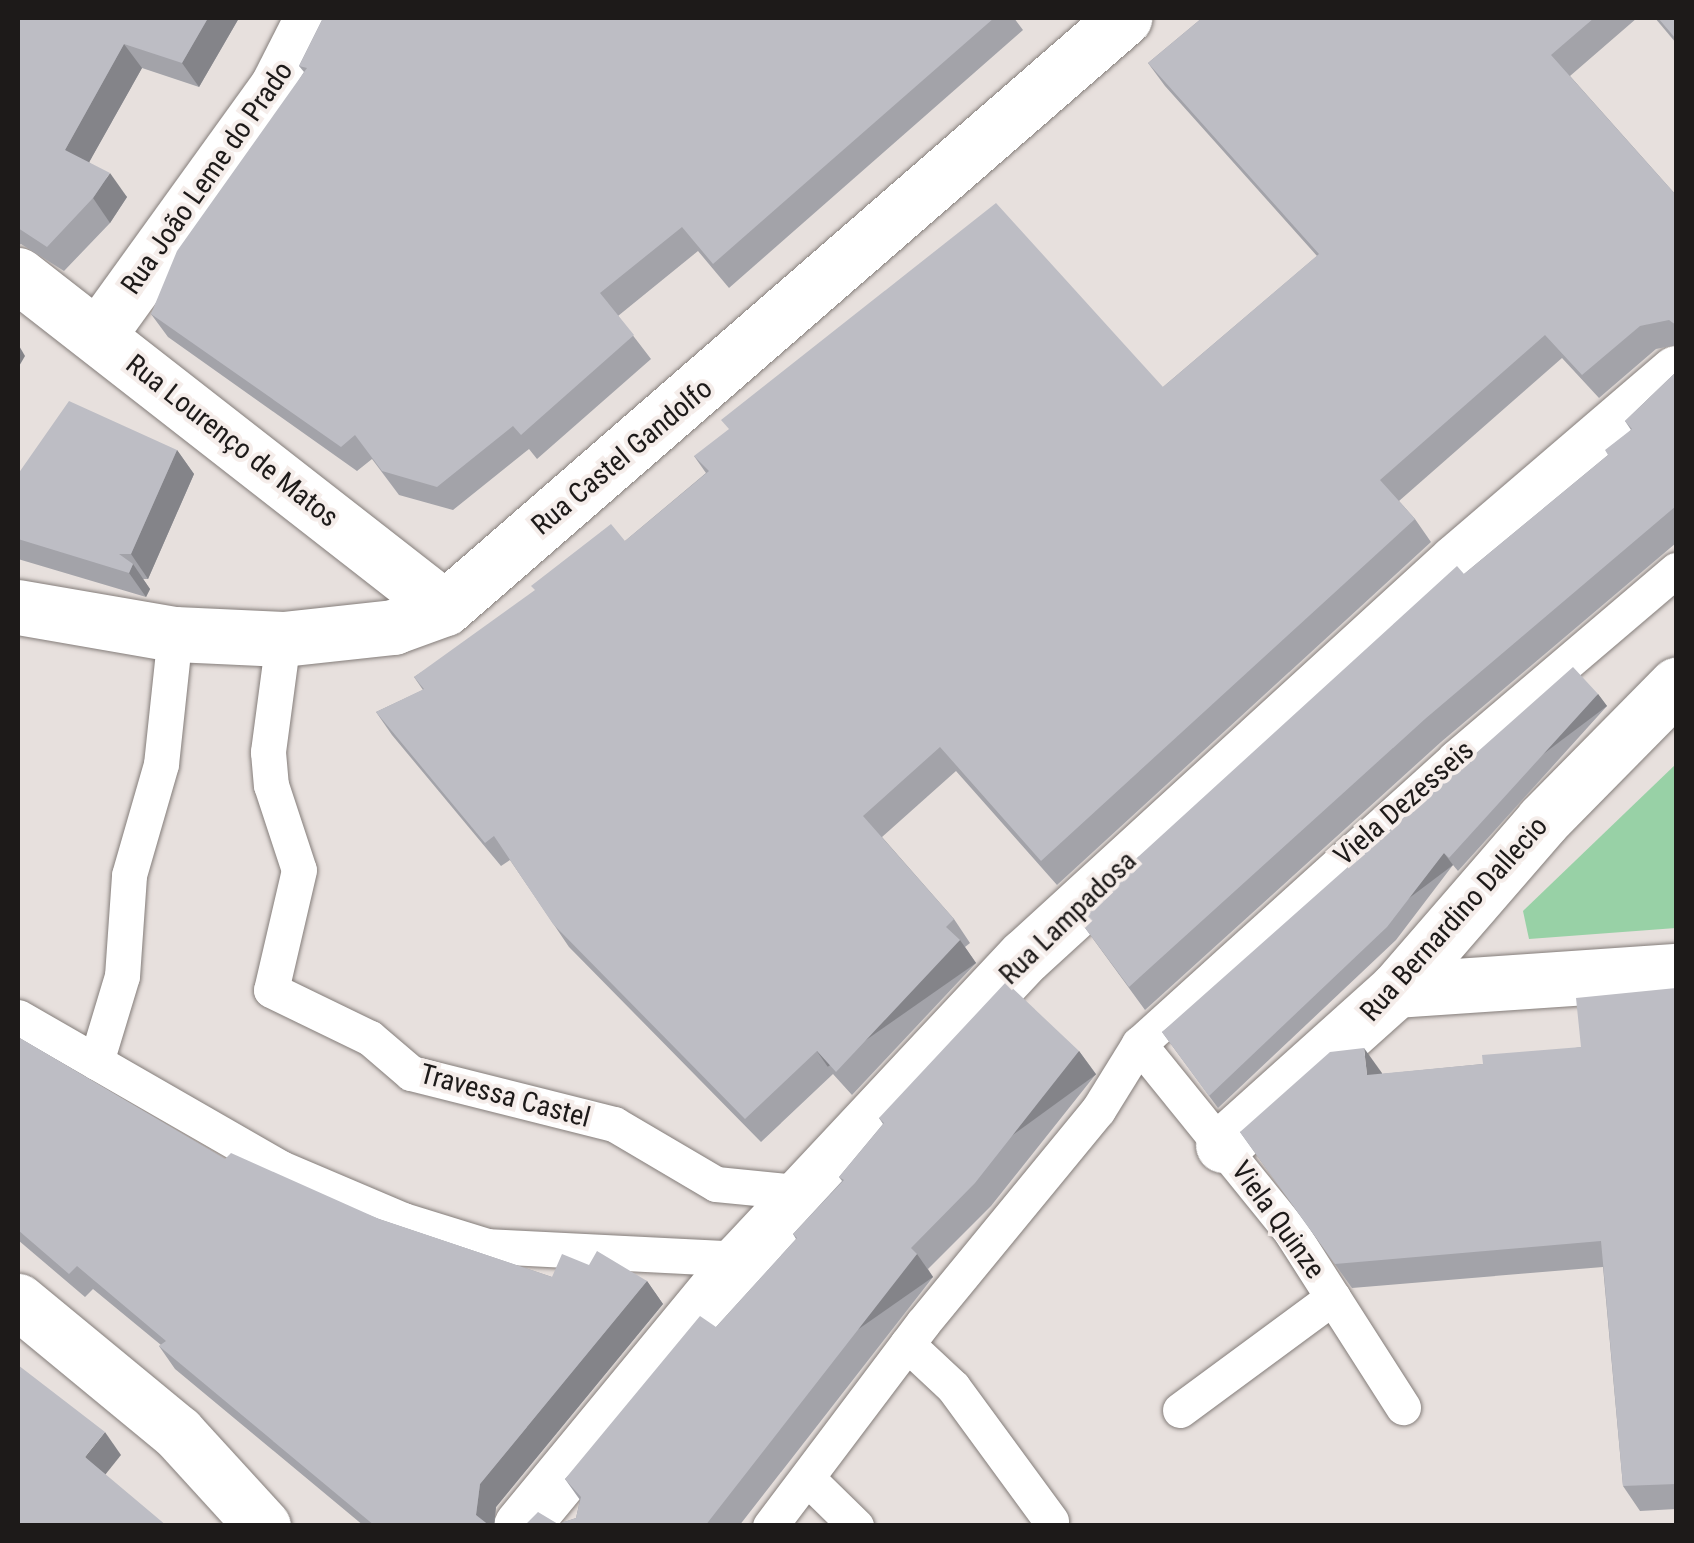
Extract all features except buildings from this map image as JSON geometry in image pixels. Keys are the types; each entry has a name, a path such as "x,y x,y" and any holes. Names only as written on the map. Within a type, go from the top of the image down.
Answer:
{"street":[{"name":"Rua João Leme do Prado","path":"98,335 277,87 312,18"},
{"name":"Rua Castel Gandolfo","path":"18,608 175,634 283,640 376,630 445,608 1118,20"},
{"name":"Rua Lourenço de Matos","path":"18,275 445,608"},
{"name":"Rua Lampadosa","path":"544,1513 741,1259 1039,942 1457,561 1676,373"},
{"name":"Rua Bernardino Dallecio","path":"1223,1145 1396,990 1543,820 1676,685"},
{"path":"1396,990 1676,971"},
{"path":"18,1301 178,1433 263,1526"}],"lane":[{"name":"Viela Dezesseis","path":"770,1526 907,1344 1098,1110 1138,1044 1676,570"},
{"path":"96,1062 122,976 133,852 161,764 175,634"},
{"name":"Travessa Castel","path":"283,640 268,752 272,786 300,870 272,990 370,1038 411,1073 614,1124 716,1184 806,1193"},
{"path":"18,1017 281,1168 437,1230 488,1246 741,1259"},
{"name":"Viela Quinze","path":"1138,1044 1223,1145 1333,1297 1403,1407"},
{"path":"1180,1410 1333,1297"},
{"path":"907,1344 952,1387 1051,1521"},
{"path":"807,1478 856,1526"}],"green space":[{"path":"1676,764 1676,928 1529,939 1523,911"}]}
